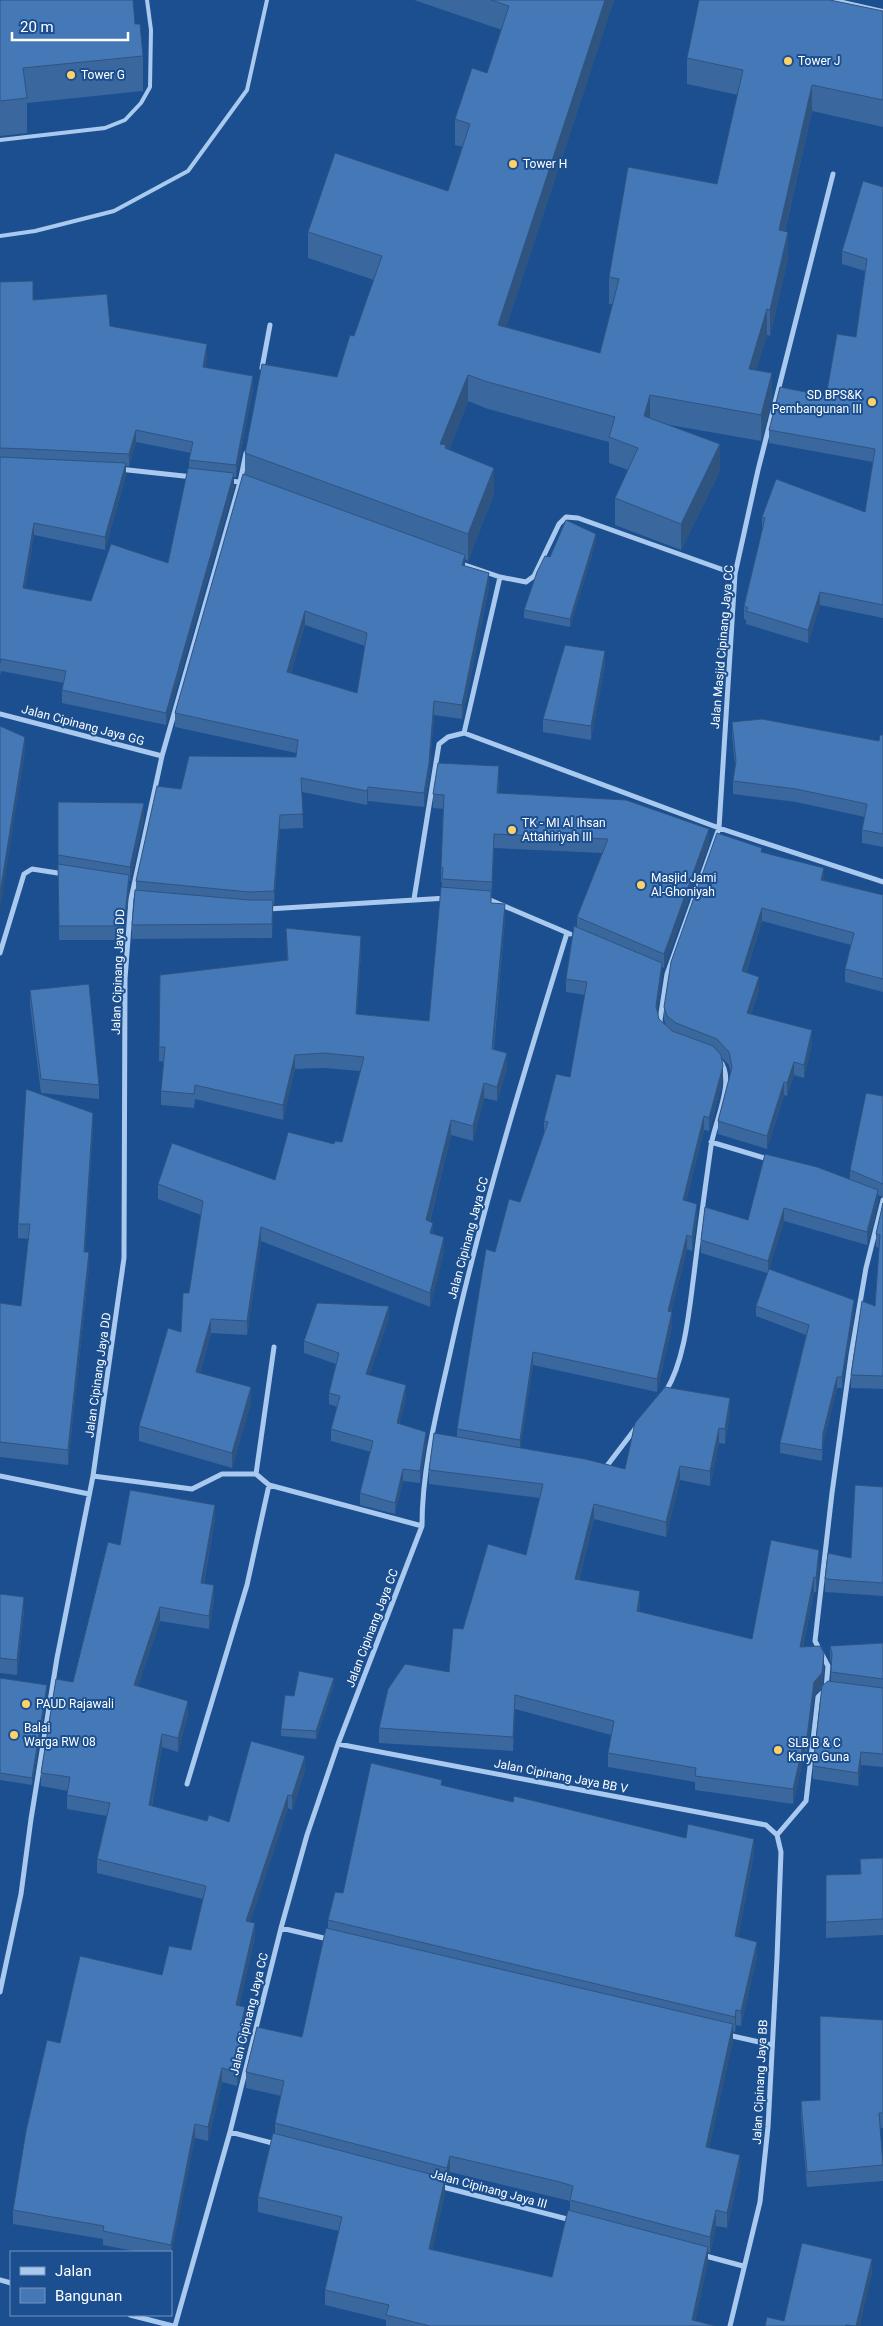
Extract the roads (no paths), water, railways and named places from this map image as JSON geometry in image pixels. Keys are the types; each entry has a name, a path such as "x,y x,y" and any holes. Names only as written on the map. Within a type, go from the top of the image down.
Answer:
{"street":[{"name":"Jalan Masjid Cipinang Jaya CC","path":"663,1031 660,1020 667,974 719,828 736,574 758,470 833,174"},
{"path":"261,371 270,325"},
{"name":"Jalan Cipinang Jaya DD","path":"0,1992 21,1894 31,1819 56,1667 93,1476 124,1258 126,980 131,898 162,756 240,482 247,445"},
{"path":"116,469 201,478"},
{"path":"221,480 240,482 249,486"},
{"path":"455,561 500,577 526,582 534,576 559,524 566,517 578,518 736,574"},
{"path":"464,733 500,577"},
{"name":"Jalan Cipinang Jaya GG","path":"0,714 162,756"},
{"path":"414,900 439,744 448,737 464,733 719,828 883,882"},
{"path":"0,953 24,874 32,869 69,875"},
{"path":"124,884 134,886"},
{"path":"131,898 141,900"},
{"path":"259,910 455,898"},
{"path":"482,899 490,900 576,937"},
{"name":"Jalan Cipinang Jaya CC","path":"174,2326 230,2132 281,1928 307,1835 338,1744 422,1526 422,1500 430,1442 474,1247 568,933"},
{"path":"658,970 667,974"},
{"path":"662,1398 674,1378 688,1317 711,1142 728,1079 725,1066 715,1056"},
{"path":"711,1142 773,1160"},
{"path":"777,1835 806,1801 818,1697 826,1689 828,1666 815,1641 851,1355 866,1268 883,1200 876,1197"},
{"path":"256,1474 274,1347"},
{"path":"595,1471 606,1467 641,1423"},
{"path":"430,1442 440,1444"},
{"path":"93,1476 192,1490 222,1474 256,1474 269,1485 422,1526"},
{"path":"0,1476 89,1494"},
{"path":"188,1784 248,1585 269,1485"},
{"path":"826,1689 836,1690"},
{"name":"Jalan Cipinang Jaya BB V","path":"338,1744 766,1824 777,1835"},
{"name":"Jalan Cipinang Jaya BB","path":"730,2326 760,2202 768,2127 778,1958 781,1852 777,1835"},
{"path":"281,1928 338,1942"},
{"path":"723,2034 772,2045"},
{"path":"230,2132 278,2145"},
{"name":"Jalan Cipinang Jaya III","path":"433,2185 576,2222"},
{"path":"696,2253 743,2266"},
{"path":"134,2316 174,2326"}],"lane":[{"path":"0,140 105,128 125,120 141,103 150,88 151,30 148,0"},
{"path":"0,236 34,231 114,211 188,171 247,90 267,0"},
{"path":"834,0 883,10"}],"place":[{"name":"Tower J","path":"788,61"},
{"name":"Tower G","path":"71,75"},
{"name":"Tower H","path":"513,164"},
{"name":"SD BPS&K Pembangunan III","path":"872,402"},
{"name":"TK - MI Al Ihsan Attahiriyah III","path":"512,830"},
{"name":"Masjid Jami Al-Ghoniyah","path":"641,885"},
{"name":"PAUD Rajawali","path":"26,1704"},
{"name":"Balai Warga RW 08","path":"14,1735"},
{"name":"SLB B & C Karya Guna","path":"778,1750"}]}
